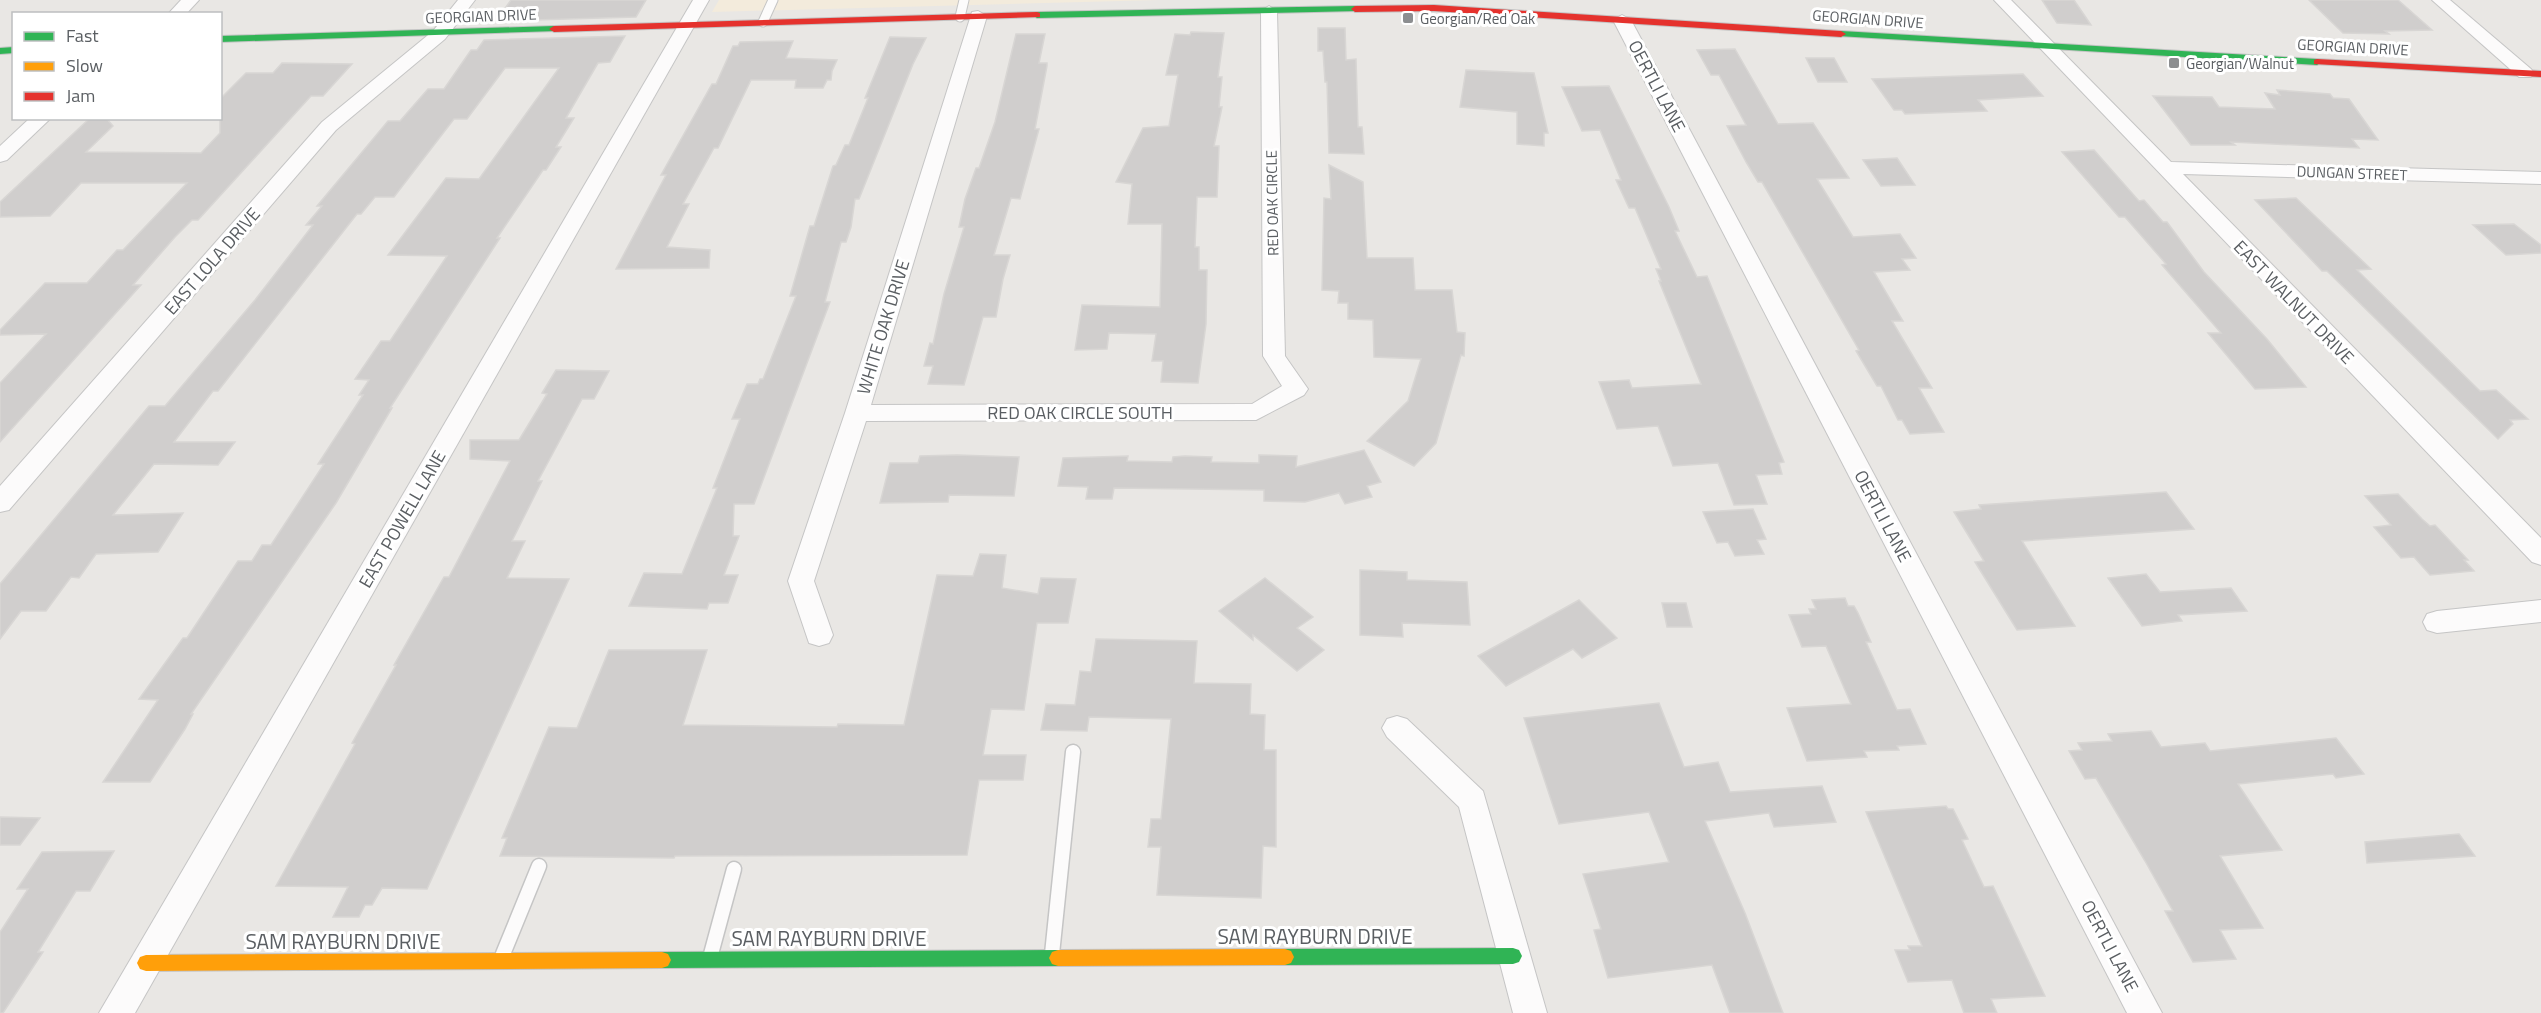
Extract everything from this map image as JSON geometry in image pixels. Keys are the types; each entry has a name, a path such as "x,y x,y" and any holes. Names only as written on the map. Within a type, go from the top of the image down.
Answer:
{"street":[{"path":"178,12 191,0"},
{"name":"EAST LOLA DRIVE","path":"0,503 329,126 439,34 467,0"},
{"name":"EAST POWELL LANE","path":"116,1013 701,0"},
{"name":"EAST WALNUT DRIVE","path":"2002,0 2541,555"},
{"path":"2440,0 2533,74"},
{"name":"GEORGIAN DRIVE","path":"222,39 439,34 763,22 967,11 1269,11 1433,4 1622,20 2533,74"},
{"name":"WHITE OAK DRIVE","path":"819,635 801,581 857,412 967,11"},
{"name":"RED OAK CIRCLE","path":"1269,11 1274,356 1296,389"},
{"name":"OERTLI LANE","path":"1622,20 2145,1013"},
{"path":"0,156 40,120"},
{"name":"DUNGAN STREET","path":"2164,168 2541,178"},
{"path":"2520,177 2541,194"},
{"name":"RED OAK CIRCLE SOUTH","path":"857,412 1256,412 1296,389"},
{"path":"2438,622 2541,611"},
{"path":"1397,728 1472,800 1530,1013"},
{"name":"SAM RAYBURN DRIVE","path":"146,963 1513,956"}],"lane":[{"path":"763,22 773,0"},
{"path":"1052,958 1073,752"},
{"path":"500,961 539,866"},
{"path":"709,960 734,869"}],"shaded area":[{"path":"719,0 1159,0 712,12"}],"building":[{"path":"511,0 646,0 636,17 496,21"},
{"path":"2042,0 2074,0 2091,25 2057,23"},
{"path":"2309,0 2398,0 2432,30 2385,31 2389,34 2343,33"},
{"path":"1318,28 1345,28 1346,60 1356,59 1358,127 1362,127 1364,154 1329,153 1327,82 1325,82 1323,51 1318,51"},
{"path":"1191,32 1224,33 1218,77 1222,77 1219,107 1222,107 1214,146 1219,146 1217,197 1197,197 1195,247 1199,247 1199,270 1207,270 1206,324 1198,383 1161,382 1163,361 1152,361 1156,334 1109,333 1107,349 1075,350 1082,305 1160,307 1162,224 1128,224 1132,184 1116,182 1143,128 1169,126 1178,75 1166,75 1175,34 1190,35"},
{"path":"1016,34 1045,34 1039,63 1047,63 1047,66 1035,129 1039,129 1020,199 1011,198 994,255 1010,255 996,317 983,317 964,385 928,384 933,366 924,366 930,343 933,344 944,294 964,227 959,227 965,199 995,122"},
{"path":"625,36 610,62 598,63 566,118 574,118 556,147 561,147 497,238 500,238 390,408 392,408 336,503 191,714 193,714 185,729 150,782 103,782 158,700 139,699 183,638 187,638 238,561 252,561 262,545 271,545 324,464 318,464 363,395 359,395 369,380 355,379 381,341 390,341 447,256 388,255 446,178 479,179 559,68 505,68 467,119 454,119 394,197 375,197 361,214 357,214 218,391 213,391 174,442 235,442 218,465 154,464 113,515 183,513 158,552 96,554 79,578 71,577 46,611 21,611 0,639 0,584 149,406 165,406 255,300 313,225 306,225 322,206 317,206 388,121 400,121 428,89 444,89 471,50 477,50 484,40"},
{"path":"890,37 926,38 913,64 859,199 855,199 851,227 846,242 841,242 825,302 830,302 754,504 734,504 733,536 739,536 724,575 738,575 728,603 709,603 707,609 629,606 644,573 682,574 717,488 713,488 740,419 732,419 747,384 758,384 760,379 763,379 796,296 790,296 810,226 814,226 833,166 836,165 845,145 849,145"},
{"path":"793,41 786,58 837,60 831,80 827,80 823,88 795,88 796,80 751,80 718,148 714,148 683,204 689,204 667,247 710,250 709,268 616,269 666,175 661,175 712,84 716,84 733,46 738,46 740,42"},
{"path":"1735,49 1778,124 1813,123 1849,178 1817,179 1853,237 1900,234 1916,258 1902,259 1910,270 1874,272 1903,321 1892,321 1932,388 1919,388 1944,432 1910,434 1902,420 1898,420 1881,386 1877,386 1856,351 1859,350 1762,182 1758,182 1746,162 1727,126 1746,125 1719,75 1711,75 1697,50"},
{"path":"1806,58 1834,58 1847,82 1818,82"},
{"path":"282,63 352,64 323,96 311,96 198,220 192,220 175,237 133,285 141,285 0,442 0,383 46,334 0,335 0,330 45,283 87,283 117,250 123,250 187,183 81,183 50,216 0,217 0,202 88,120 108,120 113,126 86,152 201,153 220,133 222,97 246,73 273,73"},
{"path":"1466,70 1534,73 1548,133 1544,133 1544,146 1517,144 1517,112 1460,107"},
{"path":"2023,74 2043,96 1978,100 1987,111 1905,114 1902,110 1894,110 1872,79"},
{"path":"1609,86 1669,207 1679,231 1675,231 1697,277 1707,276 1784,462 1779,463 1782,474 1756,475 1767,504 1734,505 1718,463 1673,466 1658,426 1617,429 1599,382 1629,380 1632,388 1701,384 1659,281 1661,281 1656,269 1661,269 1635,208 1629,208 1616,180 1621,180 1600,130 1582,131 1562,87"},
{"path":"2277,90 2330,94 2333,98 2349,99 2378,140 2352,139 2359,148 2231,142 2235,145 2191,145 2153,96 2212,97 2219,107 2275,109 2265,93 2280,95"},
{"path":"2094,150 2139,201 2144,200 2163,222 2167,222 2204,272 2267,339 2306,387 2255,389 2208,333 2221,333 2162,265 2166,264 2125,217 2119,217 2062,152"},
{"path":"1897,158 1915,185 1881,186 1863,160"},
{"path":"1329,165 1363,182 1367,258 1413,258 1415,290 1452,290 1457,332 1465,333 1464,356 1461,355 1436,443 1414,466 1367,441 1408,401 1421,359 1374,357 1373,320 1348,319 1348,303 1338,303 1339,291 1322,290 1324,198 1331,199"},
{"path":"2296,198 2371,269 2357,270 2480,391 2496,390 2528,419 2510,420 2513,424 2498,439 2327,271 2322,271 2255,200"},
{"path":"2514,224 2541,245 2541,253 2506,255 2473,225"},
{"path":"556,370 609,371 594,399 582,399 538,481 542,481 512,541 525,541 507,578 569,579 427,889 382,888 372,905 365,905 359,917 333,917 348,887 276,886 355,744 352,743 396,665 394,665 444,577 449,577 510,461 470,459 470,440 519,440 547,394 542,393"},
{"path":"1364,450 1381,482 1367,486 1372,497 1345,504 1339,493 1305,502 1264,501 1264,490 1114,488 1112,499 1086,499 1088,487 1058,486 1063,458 1128,456 1127,461 1172,462 1173,457 1185,456 1212,457 1211,462 1259,463 1259,455 1297,456 1296,467"},
{"path":"920,456 1019,457 1014,496 949,495 948,502 880,503 890,463 918,463"},
{"path":"2166,492 2194,529 2022,541 2075,626 2017,630 1975,562 1984,561 1954,512 1981,509 1979,505"},
{"path":"2398,494 2430,526 2435,525 2468,560 2464,560 2474,571 2430,575 2414,557 2401,558 2374,527 2391,525 2365,496"},
{"path":"1753,509 1766,539 1757,540 1764,554 1735,556 1728,542 1717,543 1703,512"},
{"path":"980,554 1006,555 1002,588 1038,594 1041,578 1076,579 1068,623 1037,623 1024,710 991,709 983,755 1026,755 1023,780 979,780 967,855 675,856 674,858 500,856 507,838 502,838 549,727 577,728 609,650 707,650 683,725 837,727 838,724 904,725 937,575 973,576"},
{"path":"1360,570 1407,572 1407,580 1467,582 1470,625 1402,623 1403,637 1360,635"},
{"path":"2146,574 2160,592 2231,588 2247,611 2178,615 2182,621 2142,626 2108,578"},
{"path":"1265,578 1313,617 1297,628 1324,650 1297,671 1253,635 1253,640 1219,611"},
{"path":"1845,598 1848,606 1854,606 1858,613 1871,642 1866,642 1897,710 1910,709 1926,744 1897,746 1899,750 1864,751 1867,757 1807,761 1787,708 1851,704 1826,646 1802,647 1789,615 1811,614 1809,609 1816,609 1812,600"},
{"path":"1579,600 1617,638 1582,658 1573,649 1506,686 1478,656"},
{"path":"1662,603 1686,603 1692,627 1667,627"},
{"path":"1096,639 1197,641 1194,683 1251,684 1250,714 1265,715 1264,750 1276,750 1276,847 1263,846 1261,898 1157,895 1161,847 1148,847 1151,819 1161,819 1171,719 1089,717 1087,731 1041,730 1046,704 1075,705 1080,671 1091,672"},
{"path":"1659,703 1684,767 1718,762 1730,792 1822,786 1836,822 1774,827 1769,813 1705,821 1745,913 1783,1013 1730,1013 1712,965 1608,978 1594,930 1601,929 1583,874 1669,862 1649,812 1559,824 1524,718"},
{"path":"2151,731 2161,747 2205,743 2210,751 2336,738 2364,774 2336,778 2333,774 2238,784 2282,850 2220,856 2263,928 2220,930 2236,959 2193,962 2165,911 2173,911 2145,861 2096,778 2085,779 2069,751 2082,750 2078,743 2112,741 2108,734"},
{"path":"1946,806 1948,809 1953,809 1968,839 1962,840 1984,887 1993,886 2045,996 1991,999 1997,1013 1964,1013 1952,980 1908,982 1895,950 1910,950 1908,946 1922,946 1866,812"},
{"path":"0,817 40,818 20,845 0,845"},
{"path":"2459,834 2475,856 2367,863 2365,842"},
{"path":"114,851 90,891 76,891 38,952 43,952 3,1013 0,1013 0,932 28,889 17,889 42,852"}],"traffic: fast":[{"path":"1037,15 1355,9"},
{"path":"222,39 554,29"},
{"path":"1841,34 2317,62"},
{"path":"0,51 12,50"},
{"path":"1285,957 1513,956"},
{"path":"662,960 1058,958"}],"traffic: slow":[{"path":"1058,958 1285,957"},
{"path":"146,963 662,960"}],"traffic: jam":[{"path":"1355,9 1434,8 1841,34"},
{"path":"554,29 1037,15"},
{"path":"2317,62 2541,74"}],"place":[{"name":"Georgian/Red Oak","path":"1408,18"},
{"name":"Georgian/Walnut","path":"2174,63"}]}
